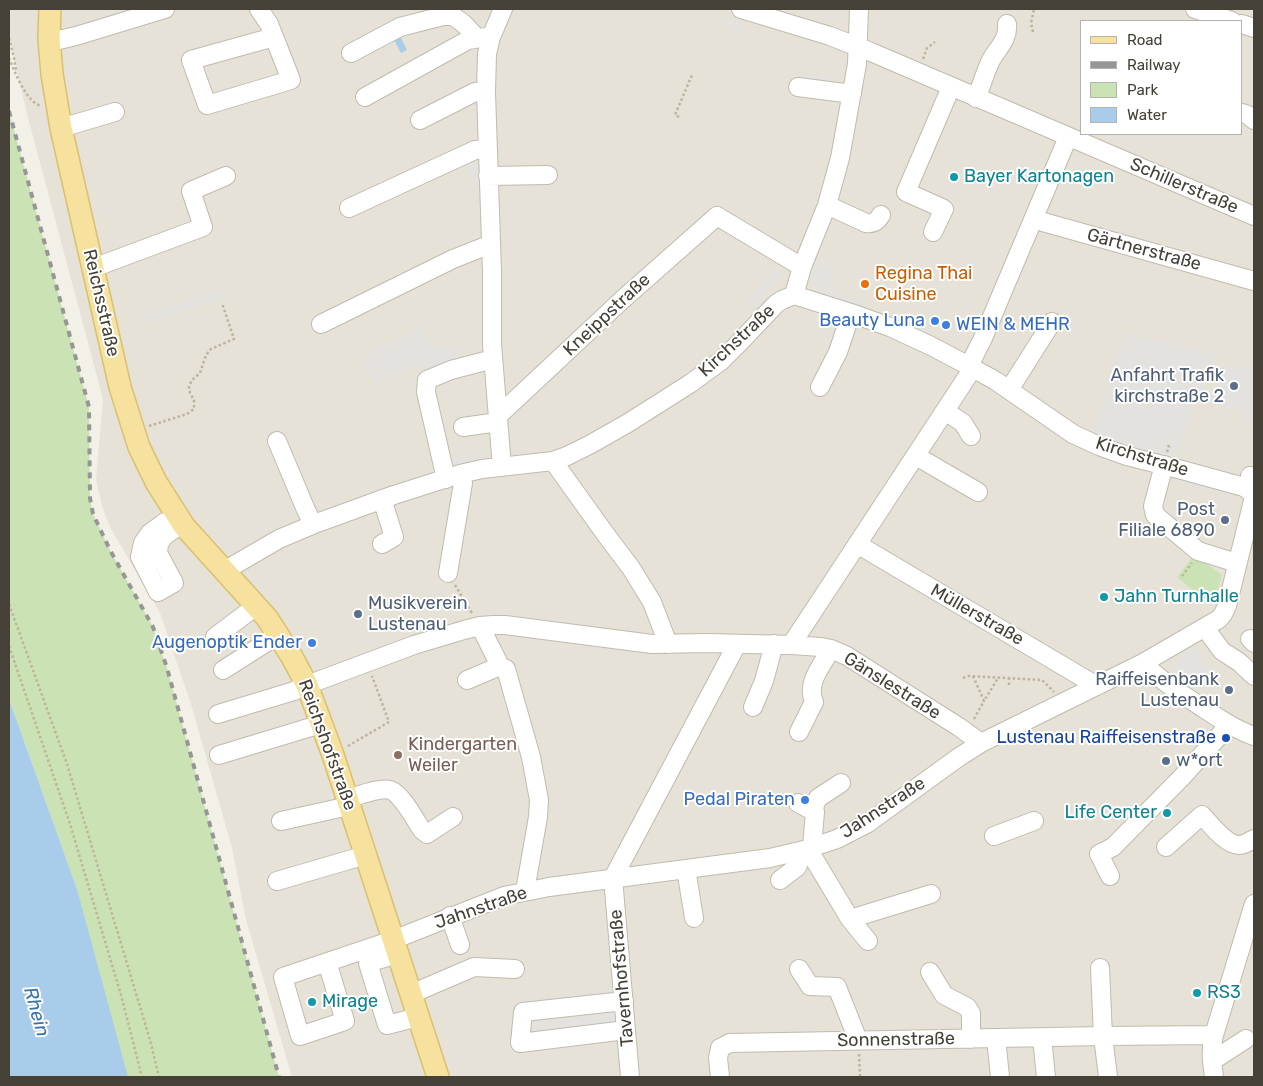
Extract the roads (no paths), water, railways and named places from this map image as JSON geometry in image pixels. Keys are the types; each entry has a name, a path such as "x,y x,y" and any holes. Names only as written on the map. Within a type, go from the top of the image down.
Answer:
{"main road":[{"name":"Reichsstraße","path":"50,9 49,39 52,74 61,128 120,387 139,447 156,482 181,521 224,571"},
{"name":"Reichshofstraße","path":"224,571 267,618 292,657 306,684 333,755 438,1077"}],"street":[{"path":"49,39 59,40 76,36 165,9"},
{"path":"259,9 269,24 291,80 206,105 191,60 274,37"},
{"path":"365,97 468,40 484,37 503,9"},
{"name":"Schillerstraße","path":"741,9 830,36 1068,137 1093,140 1254,216"},
{"path":"794,295 802,267 827,205 840,158 857,64 859,9"},
{"path":"1195,9 1229,20"},
{"path":"351,53 400,27 443,16 453,16 484,37 488,54 486,92 492,344 502,467"},
{"path":"976,98 992,58 999,50 1006,36 1007,24"},
{"path":"798,87 852,94"},
{"path":"933,232 944,209 906,192 951,87"},
{"path":"420,120 475,92 486,92"},
{"path":"61,128 115,112"},
{"path":"1243,113 1254,120"},
{"path":"753,707 782,645 857,544 945,412 971,367 1068,137"},
{"path":"349,208 475,150 488,149"},
{"path":"488,176 548,175"},
{"path":"92,268 203,227 191,191 226,176"},
{"path":"827,205 866,223 872,224 881,215"},
{"name":"Kneippstraße","path":"498,419 622,300 717,216 802,267"},
{"name":"Gärtnerstraße","path":"1034,218 1254,281"},
{"path":"321,324 454,259 491,244"},
{"name":"Kirchstraße","path":"224,571 273,542 313,524 382,499 457,479 482,469 553,461 567,456 645,413 691,383 721,360 776,304 794,295 851,312 912,336 971,367 1009,390 1073,434 1099,446 1127,456 1250,491"},
{"path":"820,387 838,352 851,312"},
{"path":"1009,390 1052,322"},
{"path":"448,574 457,479 426,392 427,380 451,370 493,359"},
{"path":"945,412 963,423 971,436"},
{"path":"462,427 498,419"},
{"path":"277,440 313,524"},
{"path":"916,456 978,492"},
{"path":"553,461 631,568 652,602 668,644"},
{"path":"1164,465 1153,506 1155,516 1198,551 1239,556"},
{"name":"Jahnstraße","path":"395,947 450,916 525,890 770,858 808,849 837,839 868,822 959,757 974,738 1097,686 1143,664 1205,628 1223,614 1227,606 1239,556 1250,491"},
{"path":"382,499 394,537 382,544"},
{"name":"Müllerstraße","path":"857,544 1097,686"},
{"path":"215,637 256,606"},
{"name":"Gänslestraße","path":"218,714 294,691 306,684 464,630 480,626 506,625 652,644 707,643 821,647 846,656 974,738"},
{"path":"480,626 500,666 506,669 531,757 539,800 538,817 525,890"},
{"path":"1205,628 1222,651 1239,662 1254,676"},
{"path":"222,670 278,635"},
{"path":"613,878 737,644"},
{"path":"798,732 814,702 811,695 811,685 831,650"},
{"path":"1143,664 1152,673 1229,725 1254,736"},
{"path":"467,680 500,666"},
{"path":"219,755 321,724"},
{"path":"1110,876 1096,848 1113,847 1182,777 1229,725"},
{"path":"531,757 541,750 537,733"},
{"path":"780,880 797,867 808,849 815,812 805,807 841,784"},
{"path":"281,821 348,802 377,790 390,790 401,798 422,830 427,834 453,817"},
{"path":"1166,847 1202,815 1230,844 1244,844 1254,839"},
{"path":"994,836 1034,822"},
{"path":"808,849 850,919 868,941"},
{"path":"276,881 366,856"},
{"path":"686,869 694,918"},
{"name":"Tavernhofstraße","path":"613,878 630,1077"},
{"path":"850,919 931,894"},
{"path":"1213,1069 1211,1046 1254,904"},
{"path":"450,916 460,945"},
{"path":"327,962 395,947"},
{"path":"395,947 368,963 387,1025 418,1017"},
{"path":"410,994 474,966 515,969"},
{"path":"1100,968 1103,1036 1108,1077"},
{"path":"799,969 810,986 837,987 858,1040"},
{"path":"930,972 944,995 967,1007 970,1013 971,1038"},
{"path":"624,1001 523,1012 520,1043 626,1030"},
{"name":"Sonnenstraße","path":"720,1077 718,1058 720,1048 730,1042 1214,1035"},
{"path":"1042,1037 1046,1077"},
{"path":"996,1038 1000,1077"},
{"path":"1213,1069 1246,1039"}],"water":[{"path":"400,36 407,50 401,53 394,40"},
{"name":"Rhein","path":"9,699 77,889 128,1077 9,1077"}],"railway":[{"path":"9,111 89,407 90,498 93,514 110,550 153,627 167,668 279,1077"}],"place":[{"name":"Bayer Kartonagen","path":"954,177"},
{"name":"Regina Thai Cuisine","path":"865,284"},
{"name":"Beauty Luna","path":"935,321"},
{"name":"WEIN & MEHR","path":"946,325"},
{"name":"Anfahrt Trafik kirchstraße 2","path":"1234,386"},
{"name":"Post Filiale 6890","path":"1225,520"},
{"name":"Jahn Turnhalle","path":"1104,597"},
{"name":"Musikverein Lustenau","path":"358,614"},
{"name":"Augenoptik Ender","path":"312,643"},
{"name":"Raiffeisenbank Lustenau","path":"1229,690"},
{"name":"Lustenau Raiffeisenstraße","path":"1226,738"},
{"name":"Kindergarten Weiler","path":"398,755"},
{"name":"w*ort","path":"1166,761"},
{"name":"Pedal Piraten","path":"805,800"},
{"name":"Life Center","path":"1167,813"},
{"name":"RS3","path":"1197,993"},
{"name":"Mirage","path":"312,1002"}]}
